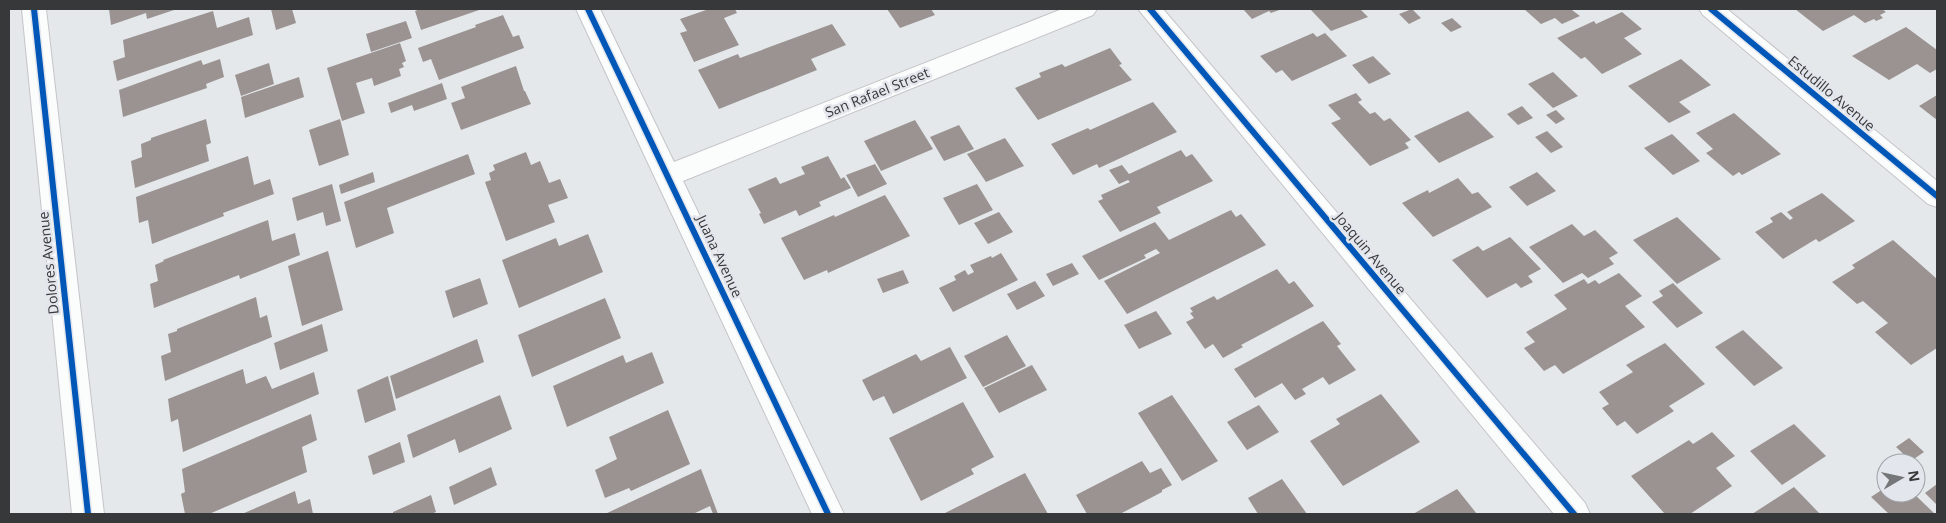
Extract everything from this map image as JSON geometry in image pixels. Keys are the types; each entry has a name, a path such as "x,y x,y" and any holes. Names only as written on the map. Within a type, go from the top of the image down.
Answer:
{"street":[{"name":"Dolores Avenue","path":"34,9 88,514"},
{"name":"Juana Avenue","path":"588,9 828,514"},
{"name":"San Rafael Street","path":"668,176 1085,9"},
{"name":"Joaquin Avenue","path":"1150,9 1574,514"},
{"name":"Estudillo Avenue","path":"1711,9 1937,196"}],"building":[{"path":"109,9 177,9 147,19 146,13 111,25"},
{"path":"271,9 292,9 296,23 276,30"},
{"path":"420,9 482,9 421,30 415,11"},
{"path":"709,9 735,9 737,13 724,18 739,45 694,62 680,33 687,31 680,19"},
{"path":"887,9 931,9 935,15 900,28"},
{"path":"1243,9 1282,9 1271,13 1269,11 1252,19"},
{"path":"1310,9 1360,9 1368,17 1331,31"},
{"path":"1412,9 1421,18 1409,24 1399,14"},
{"path":"1524,9 1575,9 1572,10 1580,16 1562,24 1555,18 1541,24"},
{"path":"1795,9 1882,9 1886,12 1880,15 1883,18 1865,23 1854,15 1823,31"},
{"path":"213,11 217,28 249,17 253,35 117,81 113,61 125,57 123,40"},
{"path":"1622,12 1642,29 1624,38 1642,54 1602,74 1585,57 1581,59 1557,38 1594,21 1596,24"},
{"path":"503,15 513,37 519,35 524,48 439,80 431,59 423,62 418,48"},
{"path":"1452,18 1462,27 1451,32 1441,23"},
{"path":"406,21 412,38 371,52 366,34"},
{"path":"832,24 846,45 811,59 817,70 719,109 698,70 738,54 740,58"},
{"path":"1906,27 1937,50 1937,69 1930,73 1917,64 1889,80 1852,56"},
{"path":"1313,33 1317,37 1325,33 1347,56 1292,81 1282,70 1276,73 1260,56"},
{"path":"400,43 406,61 402,63 404,67 399,69 401,76 374,86 372,78 356,83 365,113 342,121 327,68"},
{"path":"1110,48 1122,64 1119,65 1132,80 1038,120 1015,88 1041,77 1039,73 1062,64 1065,67"},
{"path":"1373,56 1391,74 1369,84 1352,65"},
{"path":"220,59 224,77 206,84 207,88 123,117 119,90 201,60 203,65"},
{"path":"1681,59 1711,85 1679,102 1691,112 1669,123 1628,86"},
{"path":"269,63 274,84 241,96 235,75"},
{"path":"516,66 524,91 531,104 461,130 451,103 465,98 461,87"},
{"path":"1553,72 1578,96 1553,108 1528,84"},
{"path":"299,77 304,97 245,118 241,97"},
{"path":"442,83 447,99 414,111 412,105 391,113 388,103"},
{"path":"1356,93 1362,100 1358,102 1370,114 1375,112 1384,121 1390,118 1411,140 1405,143 1409,148 1370,166 1331,123 1341,119 1328,105"},
{"path":"1937,95 1937,120 1919,106"},
{"path":"1153,102 1177,132 1099,168 1097,164 1073,175 1051,144 1088,128 1090,130"},
{"path":"1522,106 1533,118 1518,125 1507,114"},
{"path":"1556,110 1565,119 1556,124 1546,115"},
{"path":"1468,111 1494,137 1439,163 1414,136"},
{"path":"1734,113 1781,154 1742,175 1739,172 1733,176 1706,153 1713,149 1696,133"},
{"path":"206,119 211,143 206,145 209,161 135,188 131,161 142,157 141,144 151,140 151,138"},
{"path":"340,119 349,155 319,166 309,130"},
{"path":"915,120 933,149 881,171 864,141"},
{"path":"959,125 974,149 944,161 930,137"},
{"path":"1547,131 1563,147 1551,153 1535,137"},
{"path":"1672,134 1700,161 1673,175 1644,148"},
{"path":"1005,138 1024,166 986,182 967,154"},
{"path":"1181,150 1186,157 1192,154 1213,181 1157,207 1161,213 1120,232 1098,201 1103,199 1101,195 1130,182 1128,180 1119,184 1109,170 1122,165 1129,174"},
{"path":"526,152 531,165 540,161 549,183 560,179 568,198 548,205 555,222 506,241 485,182 491,180 489,173 495,170 493,165"},
{"path":"468,154 475,174 387,208 394,233 356,248 344,202"},
{"path":"248,156 254,185 270,179 274,194 223,213 224,216 152,244 148,220 139,223 136,197"},
{"path":"828,156 841,179 844,177 851,188 819,202 821,206 799,216 796,210 764,224 759,214 761,213 748,189 776,177 780,184 805,174 801,167"},
{"path":"875,164 887,184 858,197 846,175"},
{"path":"373,172 375,182 341,194 339,185"},
{"path":"1537,172 1556,191 1527,206 1509,187"},
{"path":"1458,178 1472,194 1478,192 1492,207 1433,237 1402,203 1428,190 1429,193"},
{"path":"332,184 341,221 326,226 323,212 297,221 292,198"},
{"path":"977,184 993,210 959,225 943,198"},
{"path":"1822,193 1855,221 1819,242 1816,239 1783,259 1755,232 1773,222 1770,218 1781,212 1790,220 1793,218 1787,212"},
{"path":"885,195 910,236 828,273 827,270 804,280 781,238"},
{"path":"1231,210 1236,217 1241,214 1266,245 1127,314 1104,281 1160,253 1156,249 1144,255 1146,258 1099,280 1082,256 1155,222 1169,240"},
{"path":"999,212 1013,232 988,244 974,223"},
{"path":"1677,217 1721,259 1677,284 1633,240"},
{"path":"268,220 272,241 295,233 300,255 240,279 239,275 154,308 150,284 158,281 155,265 163,260"},
{"path":"1572,224 1584,236 1595,230 1618,253 1609,258 1614,264 1588,278 1582,273 1563,283 1529,247"},
{"path":"588,234 603,272 519,308 502,260 556,238 559,246"},
{"path":"1510,237 1541,269 1528,276 1533,282 1521,288 1516,283 1487,298 1452,260 1478,246 1483,251"},
{"path":"1893,240 1937,279 1937,348 1911,365 1875,332 1888,323 1863,301 1857,304 1832,282 1855,268 1852,265"},
{"path":"328,251 343,310 302,326 288,266"},
{"path":"1001,253 1018,280 953,312 939,288 956,280 954,276 965,270 968,275 974,272 970,265"},
{"path":"1072,263 1079,274 1053,286 1046,274"},
{"path":"1277,269 1289,284 1294,281 1314,306 1241,345 1243,347 1223,358 1213,344 1205,349 1186,322 1194,318 1190,313 1193,312 1190,308 1214,296 1217,300"},
{"path":"903,270 909,283 883,293 877,279"},
{"path":"1619,273 1642,296 1625,306 1645,327 1563,374 1555,365 1544,371 1524,348 1535,342 1526,332 1567,309 1554,295 1584,279 1588,284 1595,280 1599,284"},
{"path":"480,278 488,304 453,318 445,291"},
{"path":"1035,281 1045,296 1017,310 1007,294"},
{"path":"1673,283 1703,313 1677,328 1652,302 1663,296 1659,291"},
{"path":"256,297 260,318 267,315 272,337 165,381 161,356 171,352 168,334"},
{"path":"605,298 621,338 532,377 518,335"},
{"path":"1156,311 1172,334 1139,349 1124,325"},
{"path":"1323,321 1341,344 1337,346 1356,370 1329,385 1323,377 1302,389 1306,394 1295,400 1282,383 1255,398 1234,369"},
{"path":"322,324 328,351 280,370 274,343"},
{"path":"1743,330 1783,368 1754,386 1715,347"},
{"path":"1007,335 1026,366 983,387 964,356"},
{"path":"477,339 484,362 396,399 390,376"},
{"path":"1665,343 1705,384 1669,406 1674,411 1637,434 1625,421 1617,426 1602,408 1609,404 1599,392 1633,372 1626,365"},
{"path":"950,347 967,378 893,414 884,396 873,401 862,380 916,354 921,361"},
{"path":"652,352 664,383 567,427 553,386 623,355 626,363"},
{"path":"1032,365 1047,390 999,413 984,388"},
{"path":"243,369 246,384 266,376 272,389 314,372 319,394 183,452 178,419 171,422 168,399"},
{"path":"388,376 396,410 365,423 357,390"},
{"path":"1381,394 1420,442 1343,486 1310,441 1340,424 1336,419"},
{"path":"500,395 512,429 459,453 455,439 413,458 407,435"},
{"path":"1172,395 1218,461 1182,481 1138,413"},
{"path":"963,402 994,457 971,469 974,474 921,501 889,438"},
{"path":"1259,405 1279,432 1247,450 1227,422"},
{"path":"668,410 690,464 631,491 629,488 605,498 595,470 617,459 609,437"},
{"path":"311,414 317,440 302,447 307,472 209,514 185,514 181,494 185,492 182,469"},
{"path":"1794,424 1826,456 1782,485 1750,451"},
{"path":"1712,432 1735,456 1716,468 1732,486 1690,514 1665,514 1631,476 1689,440 1693,444"},
{"path":"1909,438 1924,452 1902,453 1896,447"},
{"path":"400,442 405,462 373,475 368,456"},
{"path":"1142,461 1150,473 1161,468 1172,485 1120,514 1087,514 1076,495"},
{"path":"491,467 497,485 454,505 449,487"},
{"path":"701,469 718,514 713,514 710,506 693,514 605,514"},
{"path":"1025,473 1048,514 943,514"},
{"path":"1282,479 1307,514 1258,514 1248,498"},
{"path":"1937,484 1937,505 1926,494"},
{"path":"1794,487 1820,514 1752,514"},
{"path":"1457,489 1477,514 1413,514"},
{"path":"295,491 298,504 310,499 313,514 242,514"},
{"path":"1876,494 1876,502 1871,497"},
{"path":"431,495 436,512 431,514 393,514 393,512"},
{"path":"1877,503 1923,503 1935,514 1889,514"}],"cycle path":[{"path":"34,9 88,514"},
{"path":"588,9 828,514"},
{"path":"1150,9 1574,514"},
{"path":"1711,9 1937,196"}]}
